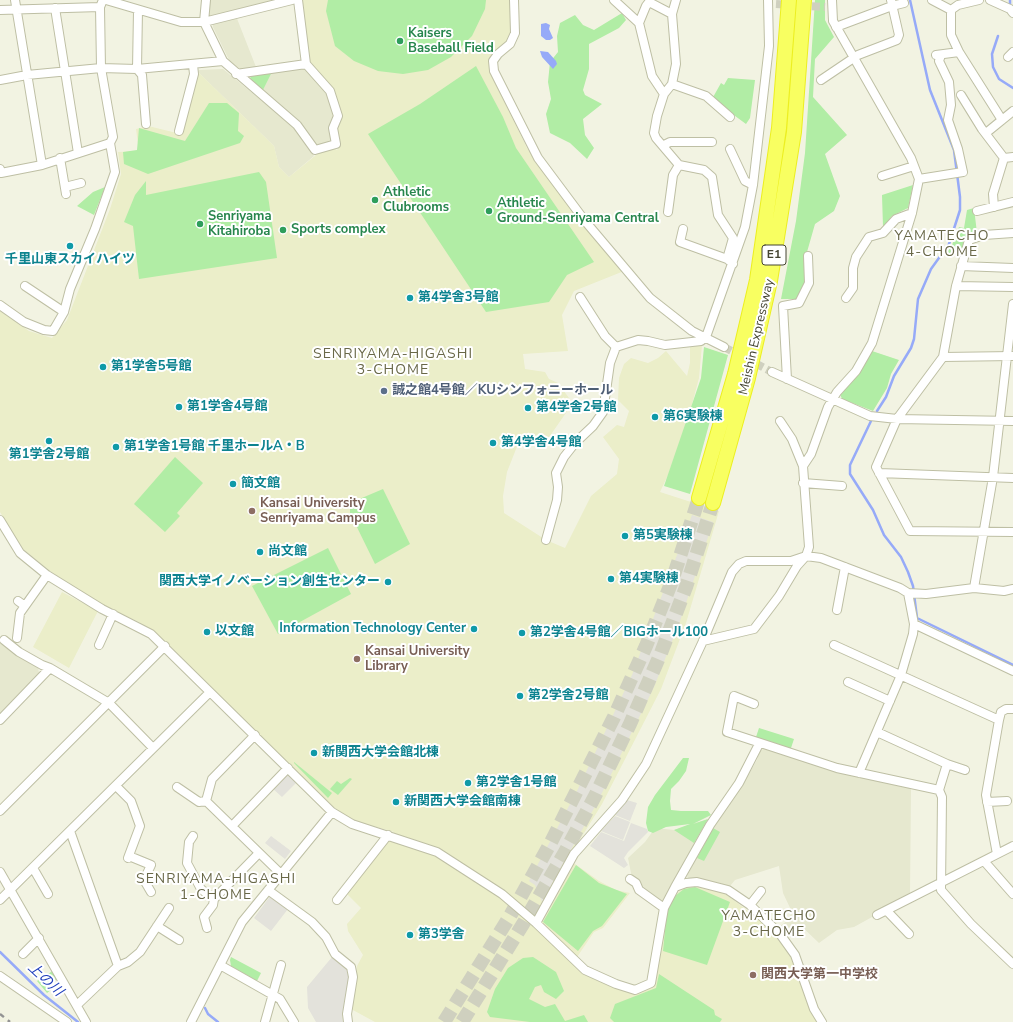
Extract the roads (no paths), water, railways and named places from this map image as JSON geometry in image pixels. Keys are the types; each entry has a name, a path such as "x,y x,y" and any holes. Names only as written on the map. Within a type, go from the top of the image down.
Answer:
{"highway":[{"name":"Meishin Expressway","path":"713,503 748,378 770,281 794,132 804,0"},
{"name":"Meishin Expressway","path":"699,498 735,374 757,280 779,128 776,2"}],"street":[{"path":"106,0 181,22 204,22 292,0"},
{"path":"206,0 204,22 222,61 297,125 315,150 336,144 333,128 338,116 330,91 306,64 298,0"},
{"path":"514,0 515,33 510,44 498,54 493,61 494,71 538,158 585,221 650,298 692,331 724,347"},
{"path":"614,0 639,23 652,76 664,94"},
{"path":"676,0 672,14 676,64 672,84 664,94 657,116 654,133 656,138 664,145 680,165 704,170 712,177 718,215 733,238 730,262"},
{"path":"932,0 951,10"},
{"path":"951,10 958,5 979,0"},
{"path":"990,0 1010,9 1013,13"},
{"path":"639,23 646,6 650,1 672,14"},
{"path":"616,347 638,340 670,345 701,340 706,337 730,262 745,227 753,185 769,46 776,2"},
{"path":"821,80 854,58 896,40 899,35 892,3"},
{"path":"836,27 892,3 904,3"},
{"path":"16,4 42,165"},
{"path":"0,10 16,4 55,8 102,4 101,68 113,137 110,143 115,172 95,229 70,289 64,312 53,331 44,330 24,322 0,305"},
{"path":"803,466 811,454 828,407 832,400 856,372 872,343 912,213 919,180 914,166 833,22 830,4"},
{"path":"55,8 78,153"},
{"path":"138,10 137,69 142,74 146,124"},
{"path":"951,10 952,35 959,52 1002,120"},
{"path":"919,180 963,172 958,148 948,120 951,105 949,82 939,61 938,55 959,52"},
{"path":"0,80 27,75 101,68 137,69 193,65 222,61"},
{"path":"236,74 306,64"},
{"path":"179,131 194,74 193,65"},
{"path":"672,84 706,96 712,107 730,117"},
{"path":"961,95 982,129 1004,158"},
{"path":"986,133 1013,111"},
{"path":"664,145 670,142 712,142"},
{"path":"0,169 1,173 42,165 110,143"},
{"path":"730,149 745,181 753,185"},
{"path":"1004,158 1013,157"},
{"path":"60,158 65,190 82,184"},
{"path":"994,207 993,194 1004,158"},
{"path":"668,212 673,175 680,165"},
{"path":"882,176 914,166"},
{"path":"977,211 1013,202"},
{"path":"846,298 853,288 853,268 856,257 869,237 883,233 896,219 912,213"},
{"path":"683,229 680,242 730,262"},
{"path":"1013,233 984,235 969,240 956,286 943,356 897,419 876,467 910,531 1013,532"},
{"path":"787,379 783,306 799,303 809,283 808,256"},
{"path":"961,266 1013,268"},
{"path":"25,286 64,312"},
{"path":"956,286 1013,287"},
{"path":"580,297 601,330 616,347"},
{"path":"974,588 993,477 1010,356 1013,304"},
{"path":"546,540 557,500 558,487 556,473 564,457 575,443 593,426 603,412 610,363 616,347"},
{"path":"943,356 1010,356"},
{"path":"772,372 870,416 897,419 1013,421"},
{"path":"703,641 754,629 779,596 796,566 806,556 809,547 803,483 803,466 792,439 780,421"},
{"path":"879,473 1013,478"},
{"path":"803,483 842,486"},
{"path":"0,520 20,553 47,575 112,614 142,628 165,646 332,812 352,824 437,852 502,894 536,923 585,970 616,984 635,990 651,983 664,908 710,825 740,783 759,744"},
{"path":"536,923 574,854 622,800 646,764 703,641 732,572 739,564 746,561 791,561 806,556 821,558 912,593 974,588 1004,591 1013,589"},
{"path":"837,610 845,567"},
{"path":"17,638 21,603 47,575"},
{"path":"859,773 901,674 913,634 914,624 912,593"},
{"path":"99,645 112,614"},
{"path":"914,624 1013,671"},
{"path":"4,640 19,652 50,668 109,703 153,748"},
{"path":"834,644 999,720"},
{"path":"0,812 165,646"},
{"path":"0,720 50,668"},
{"path":"848,682 890,701"},
{"path":"0,900 210,692"},
{"path":"754,704 734,696 727,732 759,744 859,773 939,790"},
{"path":"997,854 986,795 999,720 1002,712 1006,709 1013,709"},
{"path":"877,732 947,764 965,770"},
{"path":"206,800 212,780 255,734"},
{"path":"947,764 939,790 942,796 941,890 971,924 1013,964"},
{"path":"233,825 288,768"},
{"path":"116,786 131,801 140,826 129,857 151,865 144,880 151,892"},
{"path":"177,787 199,802 206,800"},
{"path":"206,800 281,874"},
{"path":"987,802 1007,802"},
{"path":"191,1022 242,922 332,812"},
{"path":"70,831 118,966"},
{"path":"337,900 388,835"},
{"path":"193,836 183,853 186,863 200,889 214,899"},
{"path":"877,915 1013,846"},
{"path":"207,928 204,917 213,905 214,899 260,853"},
{"path":"984,861 1013,894"},
{"path":"33,868 48,894"},
{"path":"0,872 86,1022"},
{"path":"630,879 636,883 639,890 664,908"},
{"path":"676,887 686,883 697,882 728,890 750,905 780,934 795,955 814,1009 822,1022"},
{"path":"268,890 312,922 326,937 335,954 351,967 352,977 346,1014 348,1022"},
{"path":"750,905 762,890"},
{"path":"77,1005 118,966 128,962 140,952 169,908"},
{"path":"887,910 909,934"},
{"path":"157,926 179,940"},
{"path":"23,954 39,938"},
{"path":"220,965 274,994 280,999 294,1022"},
{"path":"265,1022 281,965"},
{"path":"0,976 67,1022"}],"water":[{"path":"546,23 550,25 549,29 553,38 550,40 546,40 541,36 541,24"},
{"path":"540,51 548,52 556,61 557,64 553,69 542,57"}],"waterway":[{"path":"877,411 886,397 894,376 911,348 914,339 918,299 931,269 949,244 960,210 960,197 954,150 930,90 910,0"},
{"path":"998,36 992,54 993,67 999,79 1013,88"},
{"path":"871,421 850,465 850,474 873,510 884,535 901,557 908,572 913,586 917,618 1013,665"},
{"name":"上の川","path":"0,952 44,995 78,1022"},
{"path":"205,1008 208,1014 218,1022"}],"tunnel":[{"path":"776,4 825,7"},
{"path":"724,347 772,372"},
{"path":"444,1022 510,916 550,844 614,717 646,646 672,581 699,498"},
{"path":"462,1022 523,924 565,852 595,796 630,724 661,653 686,587 713,503"}],"railway":[{"path":"0,1014 10,1022"}],"place":[{"name":"Kaisers Baseball Field","path":"400,41"},
{"name":"Athletic Clubrooms","path":"375,200"},
{"name":"Athletic Ground-Senriyama Central","path":"489,211"},
{"name":"Senriyama Kitahiroba","path":"200,224"},
{"name":"Sports complex","path":"283,230"},
{"name":"千里山東スカイハイツ","path":"70,246"},
{"name":"第4学舎3号館","path":"410,298"},
{"name":"第1学舎5号館","path":"103,367"},
{"name":"誠之館4号館／KUシンフォニーホール","path":"384,391"},
{"name":"第1学舎4号館","path":"179,407"},
{"name":"第4学舎2号館","path":"528,408"},
{"name":"第6実験棟","path":"655,417"},
{"name":"第1学舎2号館","path":"49,441"},
{"name":"第4学舎4号館","path":"493,443"},
{"name":"第1学舎1号館 千里ホールA・B","path":"116,447"},
{"name":"簡文館","path":"233,484"},
{"name":"Kansai University Senriyama Campus","path":"252,511"},
{"name":"第5実験棟","path":"625,536"},
{"name":"尚文館","path":"260,552"},
{"name":"第4実験棟","path":"611,579"},
{"name":"関西大学イノベーション創生センター","path":"388,582"},
{"name":"Information Technology Center","path":"474,629"},
{"name":"以文館","path":"207,632"},
{"name":"第2学舎4号館／BIGホール100","path":"522,633"},
{"name":"Kansai University Library","path":"357,659"},
{"name":"第2学舎2号館","path":"520,696"},
{"name":"新関西大学会館北棟","path":"314,753"},
{"name":"第2学舎1号館","path":"468,783"},
{"name":"新関西大学会館南棟","path":"396,802"},
{"name":"第3学舎","path":"410,935"},
{"name":"関西大学第一中学校","path":"753,975"}],"district":[{"name":"YAMATECHO 4-CHOME","path":"942,246"},
{"name":"SENRIYAMA-HIGASHI 3-CHOME","path":"393,364"},
{"name":"SENRIYAMA-HIGASHI 1-CHOME","path":"216,888"},
{"name":"YAMATECHO 3-CHOME","path":"769,926"}]}
